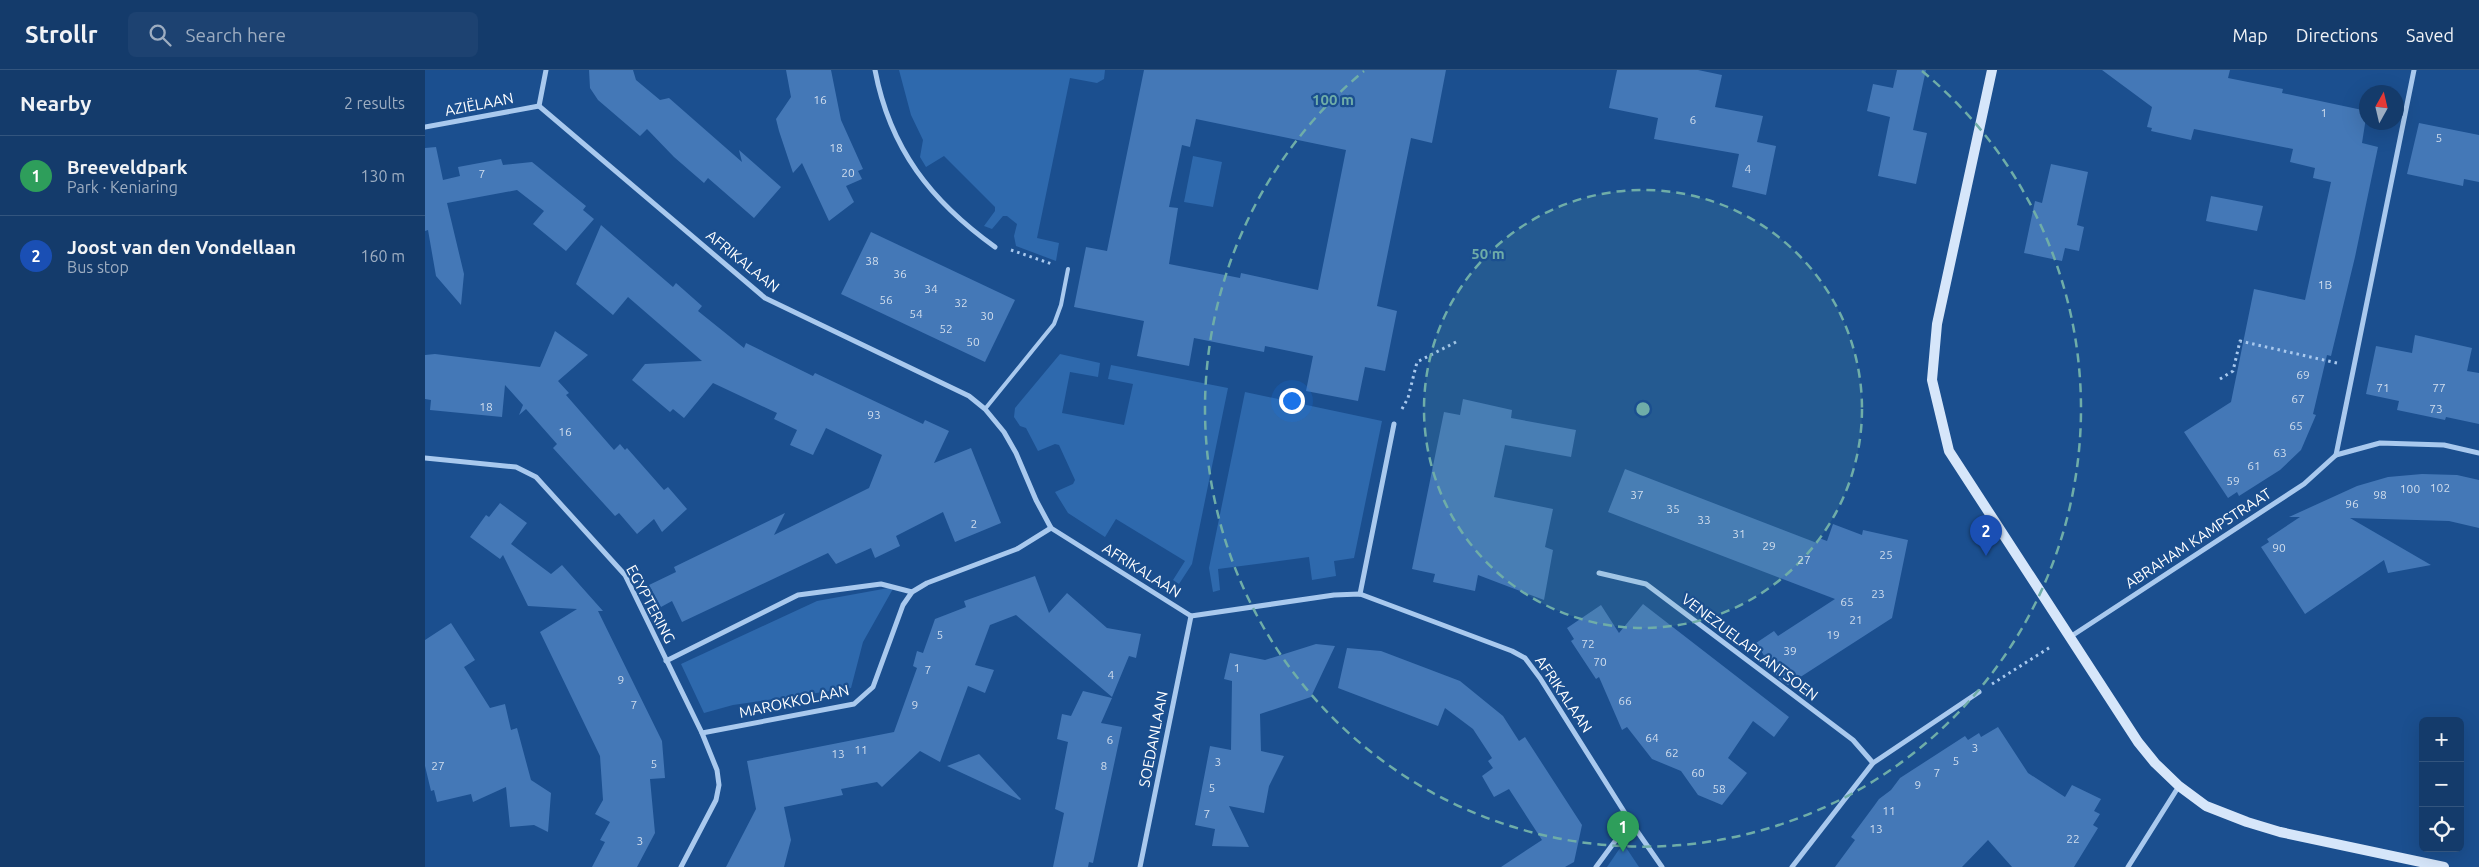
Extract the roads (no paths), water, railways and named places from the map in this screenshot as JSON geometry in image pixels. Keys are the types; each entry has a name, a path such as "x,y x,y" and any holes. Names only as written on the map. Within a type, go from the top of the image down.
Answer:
{"street":[{"path":"539,106 545,70"},
{"path":"875,70 879,91 890,123 904,152 922,180 943,206 968,228 995,247"},
{"path":"1992,70 1937,324 1932,380 1949,451 2138,742 2179,786 2206,806 2255,825 2444,867"},
{"path":"2336,455 2414,70"},
{"name":"AZIËLAAN","path":"425,127 539,106"},
{"name":"AFRIKALAAN","path":"539,106 765,298 969,396 985,409 1004,432 1016,453 1036,500 1051,528 1191,616 1360,594 1512,651 1525,658 1556,703 1630,821 1662,867"},
{"path":"1360,594 1394,424"},
{"name":"ABRAHAM KAMPSTRAAT","path":"2070,637 2304,484 2336,455 2380,443 2444,445 2479,453"},
{"name":"EGYPTERING","path":"425,458 516,467 536,477 625,574 702,733 717,770 719,785 716,800 681,867"},
{"path":"667,661 798,594 881,584 912,592 927,584 1017,549 1051,528"},
{"name":"VENEZUELAPLANTSOEN","path":"1599,573 1646,584 1853,740 1873,763"},
{"name":"MAROKKOLAAN","path":"702,733 854,704 873,687 903,605 912,592"},
{"name":"SOEDANLAAN","path":"1140,867 1191,616"},
{"path":"1792,867 1873,763 1979,692"},
{"path":"2127,867 2179,786"},
{"path":"1596,867 1630,821"}],"lane":[{"path":"985,409 1054,324 1061,305 1068,270"}],"place":[{"name":"Joost van den Vondellaan","path":"1986,556"},
{"name":"Breeveldpark","path":"1623,852"}]}
